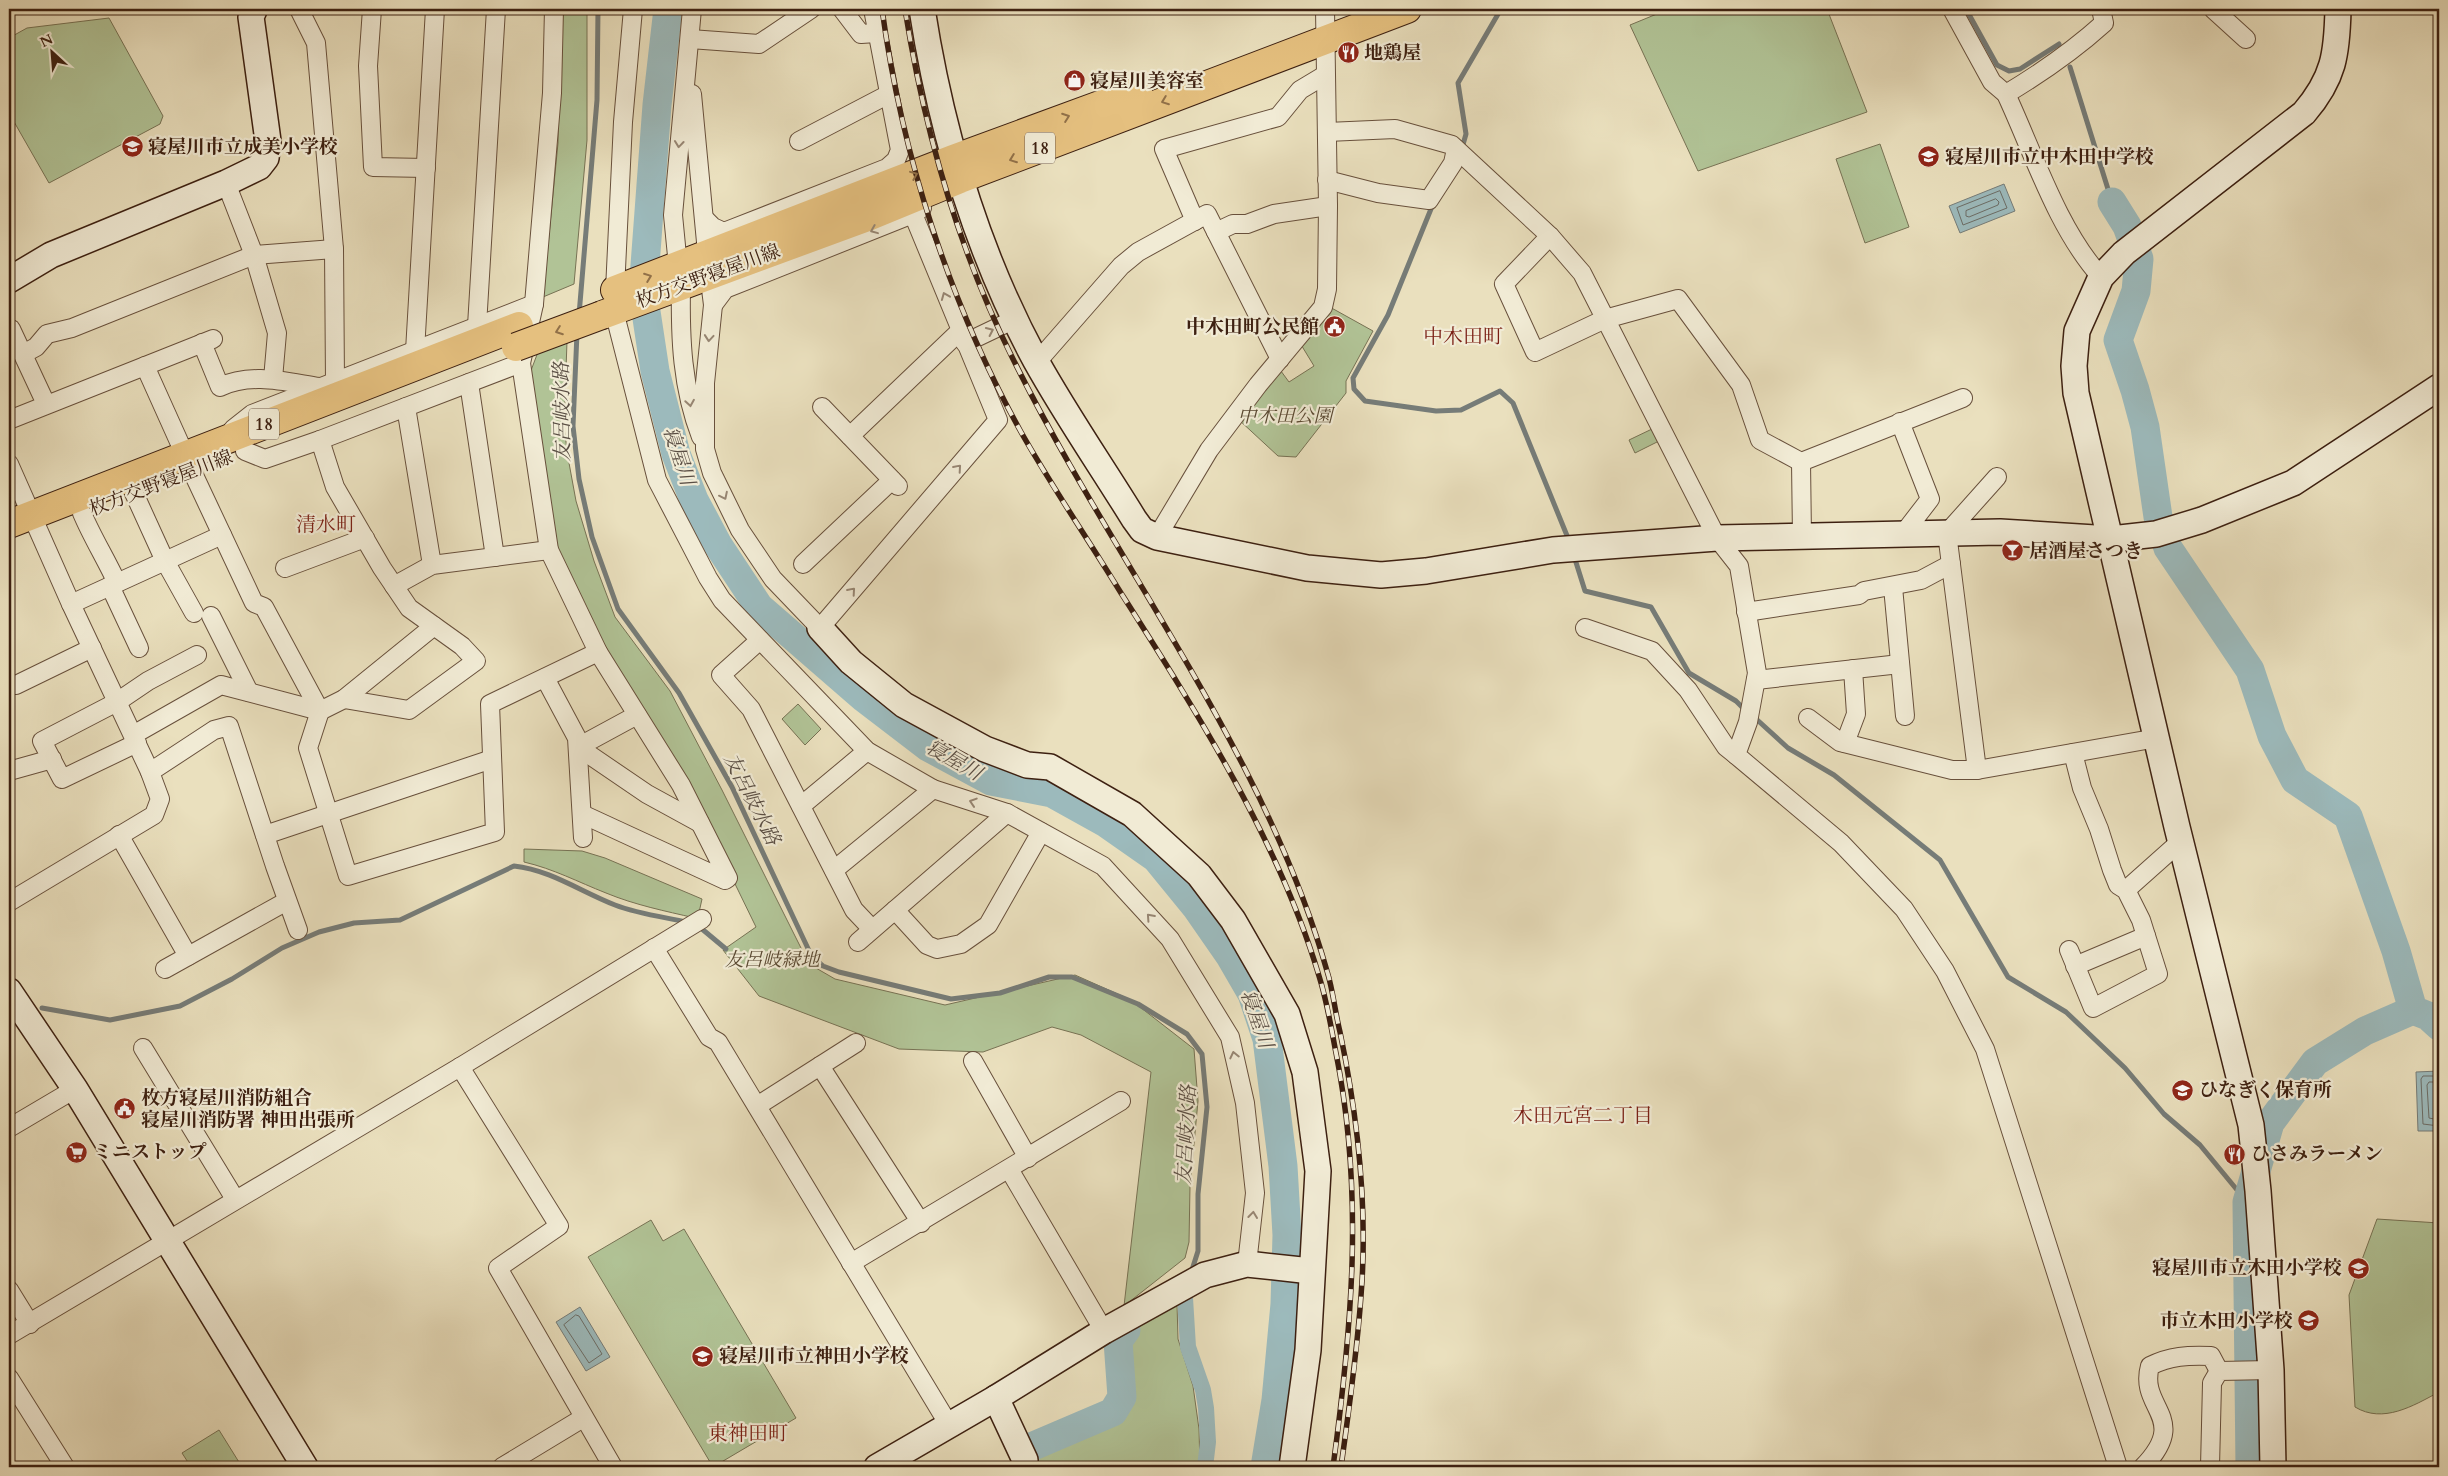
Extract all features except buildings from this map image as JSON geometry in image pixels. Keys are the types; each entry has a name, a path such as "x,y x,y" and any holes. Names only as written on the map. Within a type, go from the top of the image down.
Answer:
{"main road":[{"name":"枚方交野寝屋川線","path":"9,542 26,523 189,463 245,451 519,346 612,301 957,169 1362,9"},
{"name":"枚方交野寝屋川線","path":"1325,24 1407,9"},
{"name":"枚方交野寝屋川線","path":"26,523 82,513 134,493 189,463 216,443 519,346"}],"street":[{"path":"9,280 51,254 226,183 259,167 266,158 268,141 251,17 255,9"},
{"path":"299,9 316,43 334,248 327,384"},
{"path":"372,9 368,66 373,166 426,168"},
{"path":"415,351 435,9"},
{"path":"477,326 496,9"},
{"path":"554,9 552,93 534,304 519,346 548,550 598,652 681,785 728,878 725,880 582,814"},
{"path":"633,9 623,122 612,301 657,480 708,578 722,600 867,751 933,789 1008,814 1103,866 1170,939 1230,1037 1245,1103 1256,1193 1247,1264"},
{"path":"692,9 673,215 680,343 692,414 712,473 740,530 774,579 851,662 904,704 985,749 1026,765 1050,767 1132,814 1199,874 1233,920 1287,1014 1305,1072 1318,1171 1308,1350 1292,1467"},
{"path":"690,39 758,44 811,9"},
{"path":"842,9 861,34 876,33"},
{"path":"704,218 713,227 724,232 887,168 896,160 900,150 876,33 873,9"},
{"path":"922,9 931,70 957,169 971,212 1015,320 1037,362 1138,525 1142,530 1157,537 1307,568 1381,575 1426,571 1520,554 1717,538 2000,532 2112,539 2165,532 2202,520 2292,483 2439,387"},
{"path":"1952,9 1992,82 2006,94 2058,211 2082,257 2101,277"},
{"path":"2006,94 2048,69 2075,49 2104,23 2101,9"},
{"path":"2213,9 2246,39"},
{"path":"2273,1467 2271,1370 2251,1125 2181,842 2112,539 2081,417 2074,366 2078,331 2101,277 2134,245 2304,113 2320,94 2333,66 2337,38 2338,9"},
{"path":"1157,537 1209,450 1323,306 1327,289 1328,206 1325,24"},
{"path":"688,59 706,242"},
{"path":"1195,221 1164,148 1278,117 1300,90 1325,75"},
{"path":"799,141 888,94"},
{"path":"1327,132 1395,129 1452,145 1550,236 1582,273 1717,538 1739,566 1757,673 1749,714 1736,755"},
{"path":"1327,180 1378,193 1429,200 1459,152"},
{"path":"705,449 705,383 712,297 725,289 913,214 957,169"},
{"path":"226,183 254,255 278,333 273,379"},
{"path":"1216,232 1233,224 1247,224 1274,214 1328,206"},
{"path":"820,628 998,420 962,337 913,214"},
{"path":"1037,362 1121,266 1138,252 1207,214 1280,359"},
{"path":"1550,236 1504,284 1535,352 1605,319 1678,299 1741,385 1760,440 1801,462"},
{"path":"23,354 36,347 47,334 72,328 254,255 334,248"},
{"path":"216,443 252,414 534,304"},
{"path":"850,436 962,337 1015,320"},
{"path":"11,329 46,404"},
{"path":"9,420 208,341 220,387 235,379 273,379 327,384"},
{"path":"245,451 265,459 469,383 519,346"},
{"path":"145,366 254,603 264,607 320,711 308,748 348,876 495,832 490,704 598,652"},
{"path":"469,383 495,557"},
{"path":"1801,462 1963,398"},
{"path":"406,407 432,565"},
{"path":"804,564 895,483 822,407"},
{"path":"1900,422 1930,499 1903,534"},
{"path":"320,440 335,487 409,608 462,646 476,661 409,710 344,699"},
{"path":"1801,462 1802,536"},
{"path":"9,464 26,523 71,604 135,739 160,799 154,815 9,902"},
{"path":"1977,770 1948,533 1997,477"},
{"path":"134,493 165,561 202,614 248,692"},
{"path":"82,513 96,545 103,553 139,648"},
{"path":"71,604 222,535"},
{"path":"285,568 365,538"},
{"path":"394,586 432,565 548,550"},
{"path":"1746,612 1859,595 1864,591 1921,580 1951,564"},
{"path":"1893,586 1905,716"},
{"path":"197,656 148,681 117,702 42,741 62,779 135,739 221,685 320,711 344,699 434,626"},
{"path":"1585,628 1652,651 1688,690 1726,747 1840,843 1904,908 1945,971 1985,1049 2118,1467"},
{"path":"760,640 721,675 751,709 854,910 872,929"},
{"path":"16,685 92,648"},
{"path":"1756,680 1900,664"},
{"path":"1845,743 1856,714 1853,669"},
{"path":"545,678 577,738 584,838"},
{"path":"578,747 637,715"},
{"path":"1808,718 1840,742 1952,770 1977,770 2157,738"},
{"path":"150,772 214,730 229,726 298,930"},
{"path":"578,747 648,794 700,823"},
{"path":"801,806 867,751"},
{"path":"2073,753 2082,788 2099,829 2112,870 2118,885 2126,890 2141,920 2158,974 2093,1008 2072,958 2146,936"},
{"path":"9,771 52,759"},
{"path":"265,835 329,816 492,759"},
{"path":"834,870 933,789"},
{"path":"858,942 1008,814"},
{"path":"895,910 927,945 937,949 961,944 988,925 1041,832"},
{"path":"119,835 188,956"},
{"path":"2126,890 2181,842"},
{"path":"165,969 287,901"},
{"path":"9,1335 460,1067 702,920"},
{"path":"654,948 709,1037 718,1042 949,1425"},
{"path":"9,991 75,1089 305,1467"},
{"path":"756,1106 856,1042"},
{"path":"143,1048 235,1199"},
{"path":"973,1062 1028,1158"},
{"path":"820,1066 921,1223"},
{"path":"460,1067 559,1226 498,1268 613,1467"},
{"path":"9,1127 75,1089"},
{"path":"851,1263 921,1223 1121,1101"},
{"path":"1009,1169 1104,1331"},
{"path":"877,1467 996,1398 1104,1331 1205,1275 1247,1264 1312,1271"},
{"path":"9,1290 30,1324"},
{"path":"2143,1467 2158,1452 2164,1435 2161,1417 2148,1385 2150,1366 2162,1360 2184,1355 2211,1356 2219,1371"},
{"path":"2219,1371 2271,1370"},
{"path":"2210,1467 2212,1383 2219,1371"},
{"path":"9,1378 64,1467"},
{"path":"996,1398 1026,1460 1024,1467"},
{"path":"502,1467 583,1418"}],"green space":[{"path":"560,9 587,9 587,140 574,284 543,297 558,143"},
{"path":"1669,9 1827,9 1867,112 1698,171 1630,25"},
{"path":"109,18 163,116 160,124 49,183 9,113 9,38 27,28"},
{"path":"1880,144 1909,227 1865,243 1836,159"},
{"name":"中木田公園","path":"1328,306 1373,331 1346,381 1346,393 1296,457 1278,456 1238,419 1278,367 1289,382 1314,366 1300,343"},
{"name":"友呂岐緑地","path":"567,341 564,428 569,463 576,501 594,561 615,617 670,691 809,964 835,979 945,1005 1075,975 1131,1000 1194,1049 1198,1101 1190,1186 1189,1242 1185,1258 1124,1306 1151,1072 1081,1035 1052,1027 983,1052 899,1049 759,996 723,950 756,927 719,851 598,642 561,570 527,381 538,352"},
{"path":"1652,429 1659,441 1635,453 1629,440"},
{"path":"798,704 821,729 805,745 782,719"},
{"path":"524,849 582,851 605,858 702,899 698,917 695,918 628,901 556,872 524,862"},
{"path":"2377,1219 2439,1223 2439,1392 2419,1403 2398,1411 2376,1414 2355,1407 2349,1295"},
{"path":"651,1220 663,1241 684,1229 796,1418 713,1467 588,1257"},
{"path":"1177,1304 1178,1339 1193,1386 1199,1429 1200,1467 1034,1467 1034,1447 1114,1413 1124,1398 1119,1341 1127,1330"},
{"path":"219,1430 242,1467 191,1467 182,1453"}],"water":[{"path":"2004,184 2015,211 1960,233 1949,206"},
{"path":"2439,1071 2439,1131 2418,1131 2416,1072"},
{"path":"580,1307 610,1357 586,1371 556,1322"}],"waterway":[{"name":"友呂岐水路","path":"579,315 597,100 598,9"},
{"name":"寝屋川","path":"668,9 657,105 643,292 655,371 676,454 694,500 718,545 759,607 864,698 928,747 991,781 1052,793 1106,823 1156,858 1196,907 1230,956 1252,994 1267,1039 1283,1166 1287,1235 1285,1304 1276,1400 1265,1467"},
{"path":"1462,148 1466,134 1458,83 1501,9"},
{"path":"1966,9 1997,65 2009,71 2020,69 2059,44"},
{"path":"2070,67 2112,202"},
{"path":"2112,202 2127,226 2139,259 2136,291 2118,340 2145,427 2158,517 2168,548 2250,670 2272,736 2295,780 2348,816 2396,951 2413,1010 2428,1016 2439,1026"},
{"path":"1433,204 1388,315 1353,378 1354,389 1365,401 1436,411 1461,410 1500,391 1513,403 1570,543"},
{"name":"友呂岐水路","path":"577,333 573,426 579,479 592,537 618,609 679,693 732,787 812,957 823,966 839,972 951,999 1000,993 1049,977 1072,977 1138,1004 1187,1034 1202,1054 1207,1107 1198,1194 1198,1251 1191,1273"},
{"path":"1574,556 1585,591 1651,607 1689,673 1736,701 1745,710"},
{"path":"1754,717 1788,748 1834,775 1940,860 2008,977 2066,1012 2125,1068 2164,1114 2200,1145 2247,1202"},
{"path":"42,1008 110,1020 180,1006 232,979 282,948 319,932 354,923 400,920 514,866 541,872 624,908 687,922"},
{"path":"702,929 726,949"},
{"path":"2250,1467 2247,1202 2270,1123 2315,1062 2365,1031 2413,1010"},
{"path":"1185,1298 1188,1347 1203,1390 1206,1408 1208,1442 1205,1467"},
{"path":"1031,1447 1113,1412 1122,1397 1118,1341 1126,1330"}],"railway":[{"path":"882,9 902,119 932,227 951,280 995,383 1033,452 1178,684 1233,778 1282,876 1319,976 1329,1014 1345,1105 1352,1209 1350,1311 1333,1467"},
{"path":"905,9 922,99 933,143 960,232 993,317 1053,434 1227,734 1266,811 1300,890 1327,971 1352,1097 1360,1163 1363,1230 1363,1263 1359,1317 1341,1467"}],"place":[{"name":"地鶏屋","path":"1348,53"},
{"name":"寝屋川美容室","path":"1074,81"},
{"name":"寝屋川市立成美小学校","path":"132,147"},
{"name":"寝屋川市立中木田中学校","path":"1929,157"},
{"name":"中木田町公民館","path":"1335,327"},
{"name":"居酒屋さつき","path":"2013,551"},
{"name":"ひなぎく保育所","path":"2183,1090"},
{"name":"枚方寝屋川消防組合 寝屋川消防署 神田出張所","path":"125,1109"},
{"name":"ミニストップ","path":"77,1152"},
{"name":"ひさみラーメン","path":"2235,1154"},
{"name":"寝屋川市立木田小学校","path":"2358,1268"},
{"name":"市立木田小学校","path":"2309,1321"},
{"name":"寝屋川市立神田小学校","path":"703,1356"}],"district":[{"name":"中木田町","path":"1463,336"},
{"name":"清水町","path":"326,524"},
{"name":"木田元宮二丁目","path":"1583,1115"},
{"name":"東神田町","path":"748,1433"}]}
